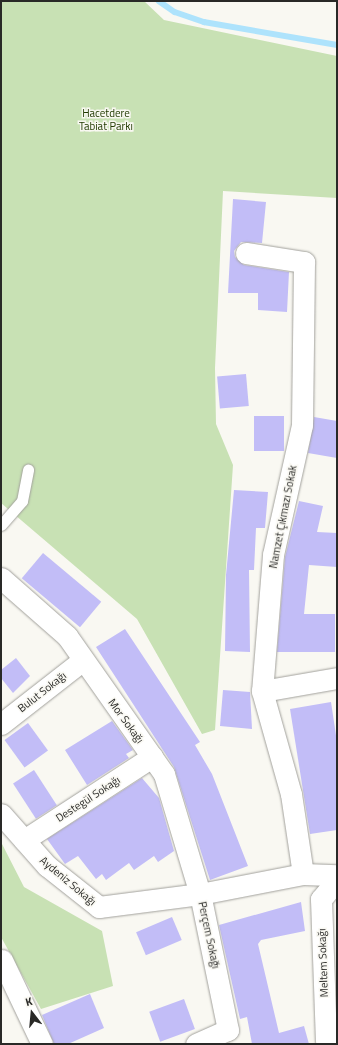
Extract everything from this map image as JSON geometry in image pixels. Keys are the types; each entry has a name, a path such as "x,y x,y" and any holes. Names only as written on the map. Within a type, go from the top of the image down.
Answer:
{"street":[{"name":"Namzet Çıkmazı Sokak","path":"246,253 304,262 302,425 273,555 262,691 291,794 303,874"},
{"name":"Mor Sokağı","path":"1,578 68,636 83,660 164,774 200,894"},
{"name":"Bulut Sokağı","path":"1,724 83,660"},
{"path":"262,691 337,678"},
{"name":"Destegül Sokağı","path":"24,840 152,757"},
{"name":"Aydeniz Sokağı","path":"1,814 47,866 99,907 200,894"},
{"name":"Perçem Sokağı","path":"196,1044 228,1030 200,894 303,874 337,875"},
{"name":"Meltem Sokağı","path":"337,880 321,899 326,1040 337,1040"},
{"path":"2,960 42,1044"}],"lane":[{"path":"1,525 22,501 28,470"}],"green space":[{"name":"Hacetdere Tabiat Parkı","path":"1,1 144,1 164,20 337,56 337,198 223,191 215,368 216,424 233,465 215,730 202,734 137,619 1,503"},
{"path":"1,842 24,887 102,931 113,986 41,1009 1,937"}],"building":[{"path":"233,199 266,202 262,243 241,242 234,251 235,257 244,265 289,272 287,312 258,310 258,293 228,293"},
{"path":"246,374 249,406 220,408 217,377"},
{"path":"254,416 284,416 284,451 254,451"},
{"path":"314,417 337,421 337,458 308,453"},
{"path":"234,490 268,492 265,528 256,528 254,570 249,570 250,652 225,651 226,575"},
{"path":"299,501 323,506 317,532 337,533 337,567 309,565 304,614 335,614 335,652 277,652 285,557"},
{"path":"43,553 101,602 80,627 22,578"},
{"path":"125,629 200,742 195,745 212,774 248,866 210,880 174,767 96,647"},
{"path":"16,658 30,676 13,693 1,678 1,670"},
{"path":"223,690 250,692 252,729 220,726"},
{"path":"331,702 337,742 337,830 310,834 290,709"},
{"path":"112,721 133,750 126,754 129,758 87,785 65,750"},
{"path":"28,723 48,751 25,768 5,740"},
{"path":"34,770 57,805 36,819 13,784"},
{"path":"142,778 159,798 174,851 158,862 154,856 134,870 129,863 106,880 102,874 96,879 78,856 65,864 47,839"},
{"path":"301,902 305,931 261,940 258,944 279,1033 304,1026 309,1044 252,1044 247,1017 240,1019 219,925"},
{"path":"172,917 182,940 146,955 136,932"},
{"path":"90,994 104,1028 68,1044 54,1044 42,1015"},
{"path":"184,999 195,1029 160,1042 149,1012"}],"waterway":[{"path":"159,1 175,12 204,22 337,45"}]}
